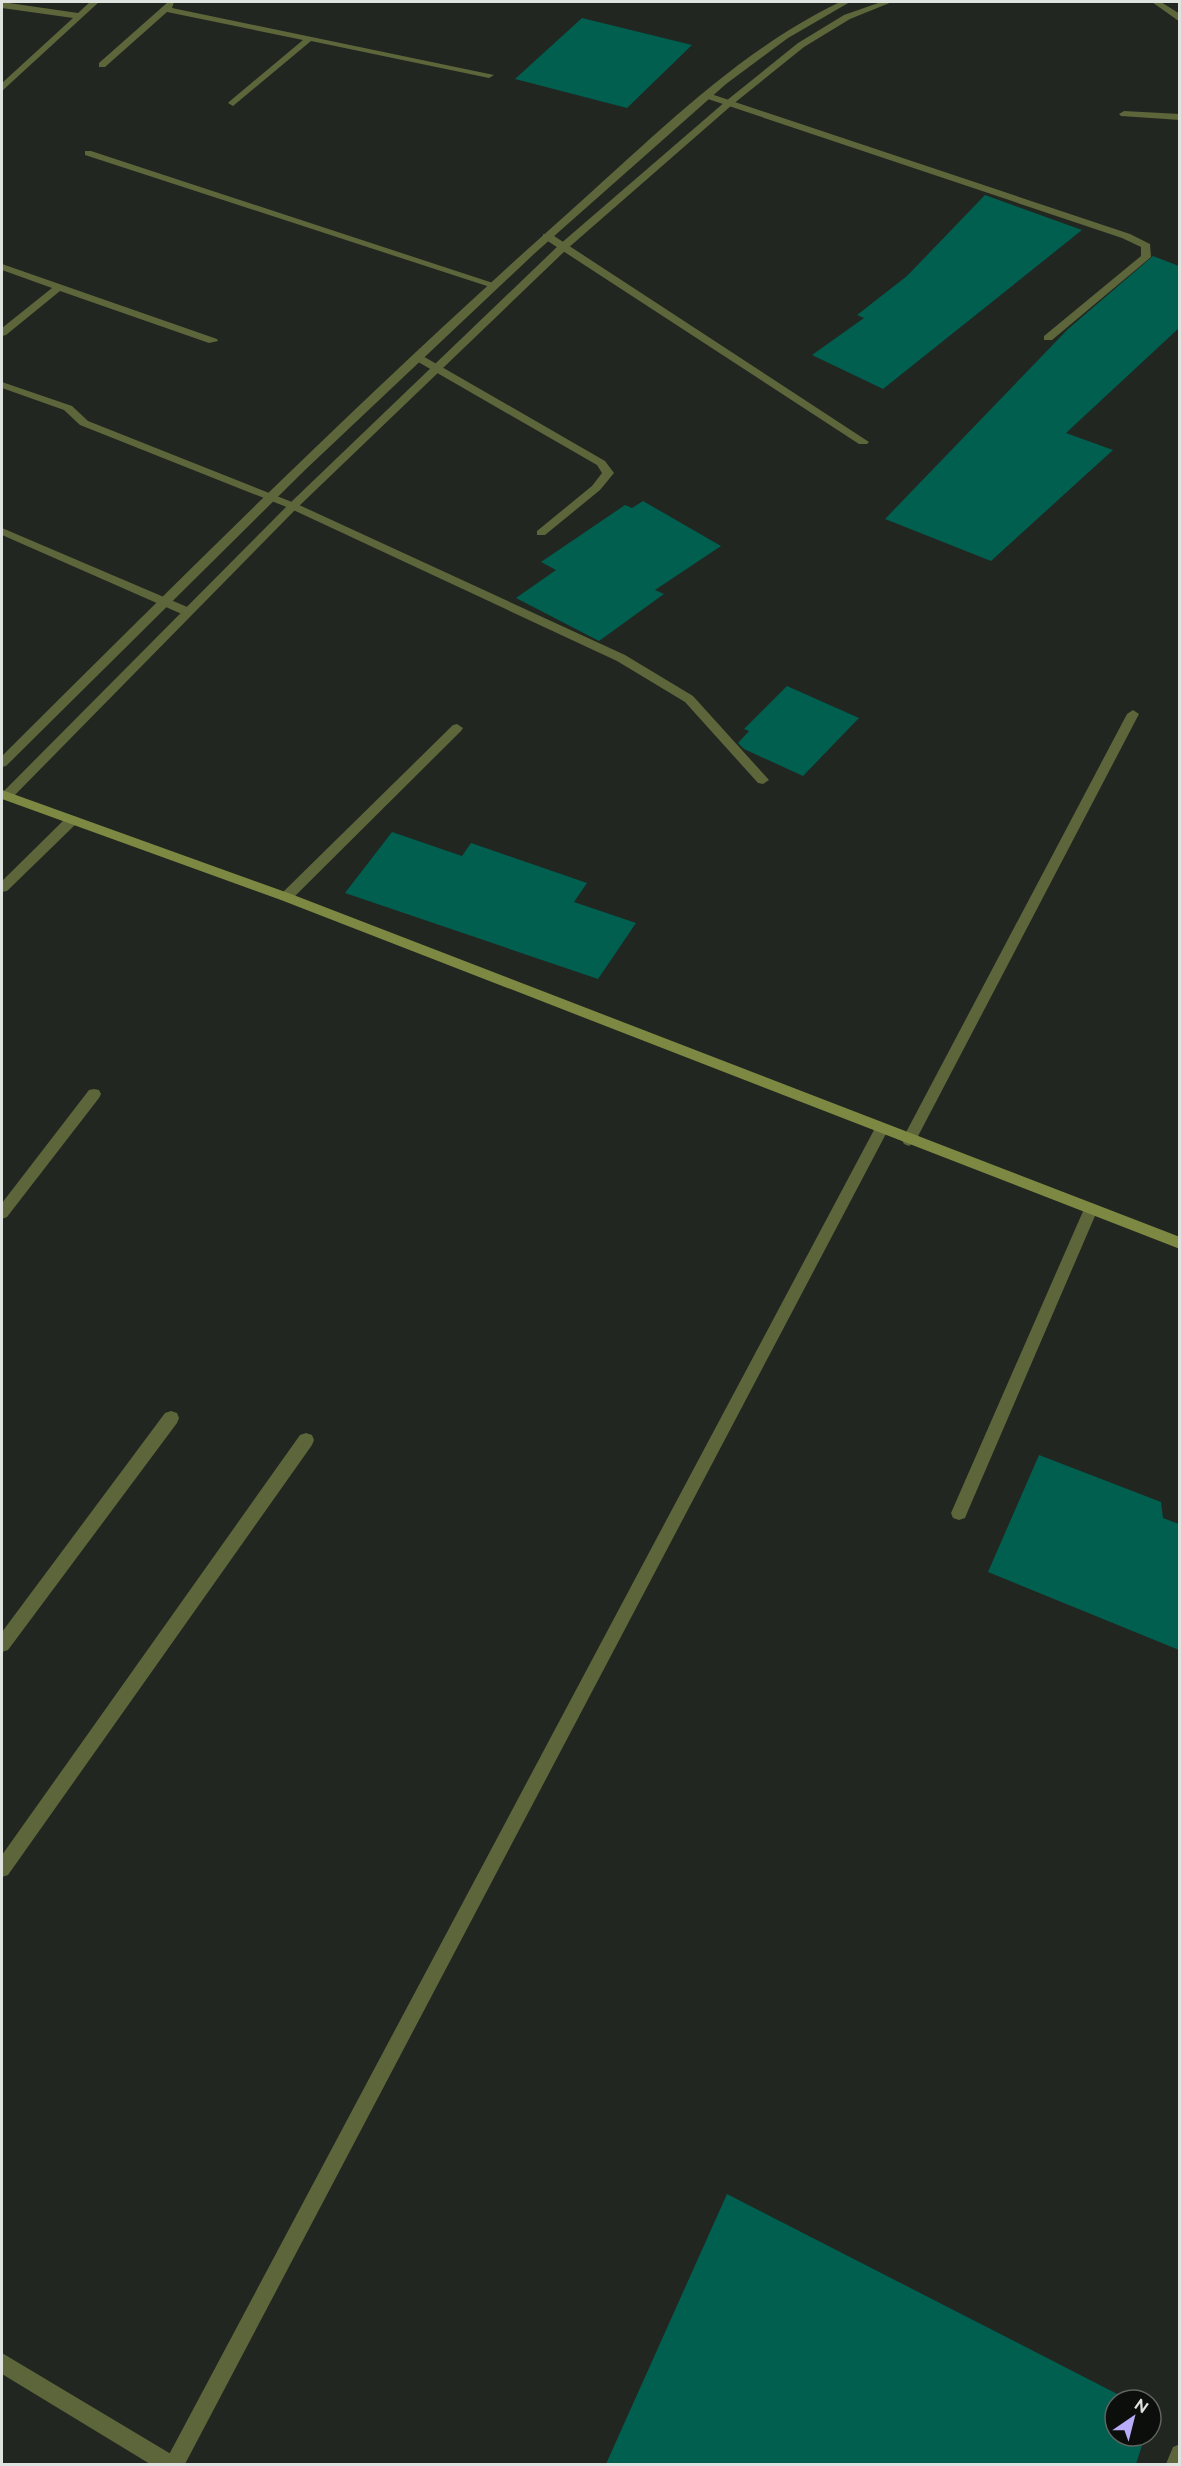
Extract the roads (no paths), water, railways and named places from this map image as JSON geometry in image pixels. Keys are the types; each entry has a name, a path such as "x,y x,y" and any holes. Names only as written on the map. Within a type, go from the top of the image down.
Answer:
{"main road":[{"path":"4,795 286,897 881,1130 1179,1243"}],"street":[{"path":"2,88 95,2"},
{"path":"102,65 174,2"},
{"path":"2,764 269,496 547,236 708,96 781,38 846,2"},
{"path":"4,795 293,506 563,247 729,103 801,45 847,17 888,2"},
{"path":"1156,2 1179,19"},
{"path":"2,5 79,16"},
{"path":"166,9 489,75"},
{"path":"233,103 310,38"},
{"path":"708,96 1115,232 1146,246 1146,257 1048,338"},
{"path":"1124,114 1179,117"},
{"path":"88,153 494,285"},
{"path":"547,236 862,442"},
{"path":"2,267 213,341"},
{"path":"2,333 59,288"},
{"path":"417,357 601,463 608,473 596,488 541,533"},
{"path":"2,385 68,408 84,423 293,506 621,658 689,699 763,780"},
{"path":"2,531 188,612"},
{"path":"909,1140 1133,714"},
{"path":"286,897 457,728"},
{"path":"2,888 72,820"},
{"path":"2,1213 94,1094"},
{"path":"2,2363 172,2464 881,1130"},
{"path":"959,1513 1091,1209"},
{"path":"2,1645 171,1418"},
{"path":"2,1869 306,1440"},
{"path":"1176,2464 1179,2454"}]}
